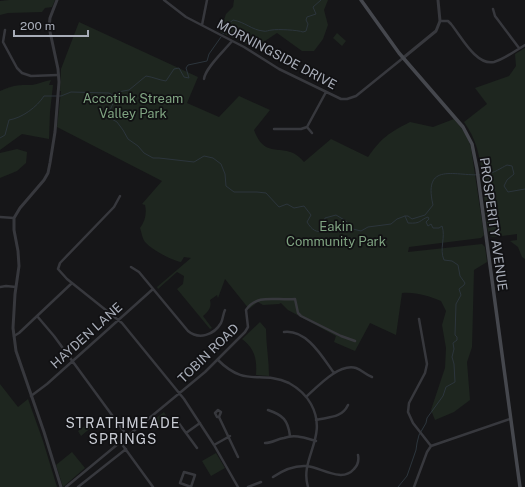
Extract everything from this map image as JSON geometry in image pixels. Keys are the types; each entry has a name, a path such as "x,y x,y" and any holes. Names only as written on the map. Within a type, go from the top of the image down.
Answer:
{"main road":[{"name":"PROSPERITY AVENUE","path":"361,0 403,58 463,127 472,144 477,169 520,487"}],"street":[{"path":"57,0 51,17 50,27 58,75 54,138 48,173 42,184 20,208 14,218 14,230 19,266 13,336 16,351 61,487"},
{"path":"164,0 180,14 202,25"},
{"name":"MORNINGSIDE DRIVE","path":"207,0 202,25 253,52 279,69 341,99 350,98 366,88 403,58"},
{"path":"403,58 433,34 438,28 440,20 438,0"},
{"path":"493,9 495,16 519,48"},
{"path":"440,20 448,21 476,56 485,61 491,62 498,60 525,45"},
{"path":"5,30 2,42 17,68 22,73 31,76 58,75"},
{"path":"204,79 207,71 232,41"},
{"path":"274,129 301,129 307,127 326,92"},
{"path":"307,127 312,133"},
{"path":"120,196 116,204 56,268 119,320 180,393 214,445 238,487"},
{"path":"0,217 14,218"},
{"path":"131,267 139,272 193,335 202,336 212,332 219,325 225,310"},
{"path":"13,336 19,333 72,282"},
{"path":"0,287 16,287"},
{"name":"HAYDEN LANE","path":"31,396 72,362 153,289"},
{"name":"TOBIN ROAD","path":"66,487 121,443 218,360 246,332 248,327 246,310 250,305 261,299 295,299 300,316 341,336 355,341"},
{"path":"37,316 54,336 128,437"},
{"path":"419,319 426,364 424,372 409,403 408,409 411,420 431,446"},
{"path":"284,332 293,332 309,342 318,350 334,374"},
{"path":"218,360 229,370 238,375 283,381 298,389 306,396 314,409 317,430 316,441 306,474 308,487"},
{"path":"306,396 341,369 351,367 359,369 366,375 372,377"},
{"path":"316,420 339,415 344,412 348,405"},
{"path":"268,410 279,414 284,419 288,426 290,436"},
{"path":"219,417 230,436 238,457"},
{"path":"175,418 196,448"},
{"path":"414,487 431,446 510,419"},
{"path":"186,433 200,423"},
{"path":"214,445 230,436"},
{"path":"265,443 290,436 316,441"},
{"path":"121,443 153,487"},
{"path":"78,487 126,449"},
{"path":"273,477 290,468 308,466 338,475 345,474 351,472 355,468 358,462 358,455"},
{"path":"184,472 195,475 191,487 180,483 184,472"},
{"path":"248,487 261,482"}],"green space":[{"path":"55,0 52,7 45,8 42,12 8,13 0,15 0,1"},
{"path":"234,0 328,0 324,10 328,25 323,39 314,51 302,51 277,33 265,41 257,49 220,32 226,14 233,7"},
{"path":"79,22 198,77 187,103 219,117 239,96 270,110 254,130 259,140 264,146 270,149 290,152 297,155 304,162 331,139 368,157 386,136 410,122 433,127 454,119 460,126 471,148 484,235 481,238 409,247 408,252 482,244 485,247 487,262 474,270 472,347 467,362 470,400 454,412 435,420 431,410 445,368 446,348 442,325 446,311 441,301 418,294 402,293 396,335 370,323 355,351 334,342 336,336 288,310 281,303 263,305 258,302 249,309 225,279 218,298 217,295 210,300 210,307 203,316 212,328 210,329 177,289 183,284 184,276 177,272 158,289 157,287 191,258 184,257 181,262 173,259 152,248 143,238 140,228 142,226 146,211 145,205 142,204 162,181 57,127 61,91 61,69"},
{"path":"337,33 346,41 342,46 333,38"},
{"path":"525,48 525,259 522,257 518,247 510,241 517,240 517,234 493,237 489,236 477,148 472,135 464,122 487,104 475,88 509,76 516,66 515,54"},
{"path":"51,80 49,85 53,85 49,139 22,134 0,150 0,91 16,86 32,85"},
{"path":"17,149 27,152 26,163 17,171 0,178 0,153"},
{"path":"260,322 266,329 269,376 256,375 254,355 250,347 242,339"},
{"path":"0,384 18,407 28,399 57,487 0,487"},
{"path":"164,412 168,419 156,430 151,422"},
{"path":"90,422 93,426 81,436 78,431"},
{"path":"72,452 85,468 63,487 56,465"},
{"path":"216,453 225,468 211,476 202,461"}],"waterway":[{"path":"223,34 226,26 233,20 264,31 306,31 308,24 306,20 307,17 316,14 313,7 321,0"},
{"path":"114,95 118,92 129,90 146,76 166,81 174,69 179,68 184,77 189,78 186,68 188,65 207,61 209,54 221,37"},
{"path":"0,138 5,135 9,120 19,117 29,111 44,96 61,96 71,92 109,93 116,97 110,110 110,118 117,122 128,139 138,146 144,153 153,158 194,162 204,156 213,158 221,164 225,174 226,186 234,192 266,193 279,207 287,204 294,208 304,206 311,215 307,222 313,229 319,232 325,231 325,218 336,215 346,221 353,229 361,231 368,227 391,224 397,219 405,216 412,219 425,215 433,205 431,190 433,181 438,176 446,174 487,174 495,172 507,165 512,166 514,174 507,180 504,186 508,192 525,189"},
{"path":"398,487 407,476 416,450 419,435 426,423 427,418 443,396 446,387 455,382 452,357 454,349 453,343 457,340 455,335 456,304 461,295 459,289 465,283 460,276 458,265 452,261 444,260 442,252 442,226 439,228 433,228 431,224 428,226 426,222 429,219 428,217 418,222 408,223 405,216"}],"district":[{"name":"STRATHMEADE SPRINGS","path":"123,432"}],"park label":[{"name":"Accotink Stream Valley Park","path":"133,106"},
{"name":"Eakin Community Park","path":"336,234"}]}
